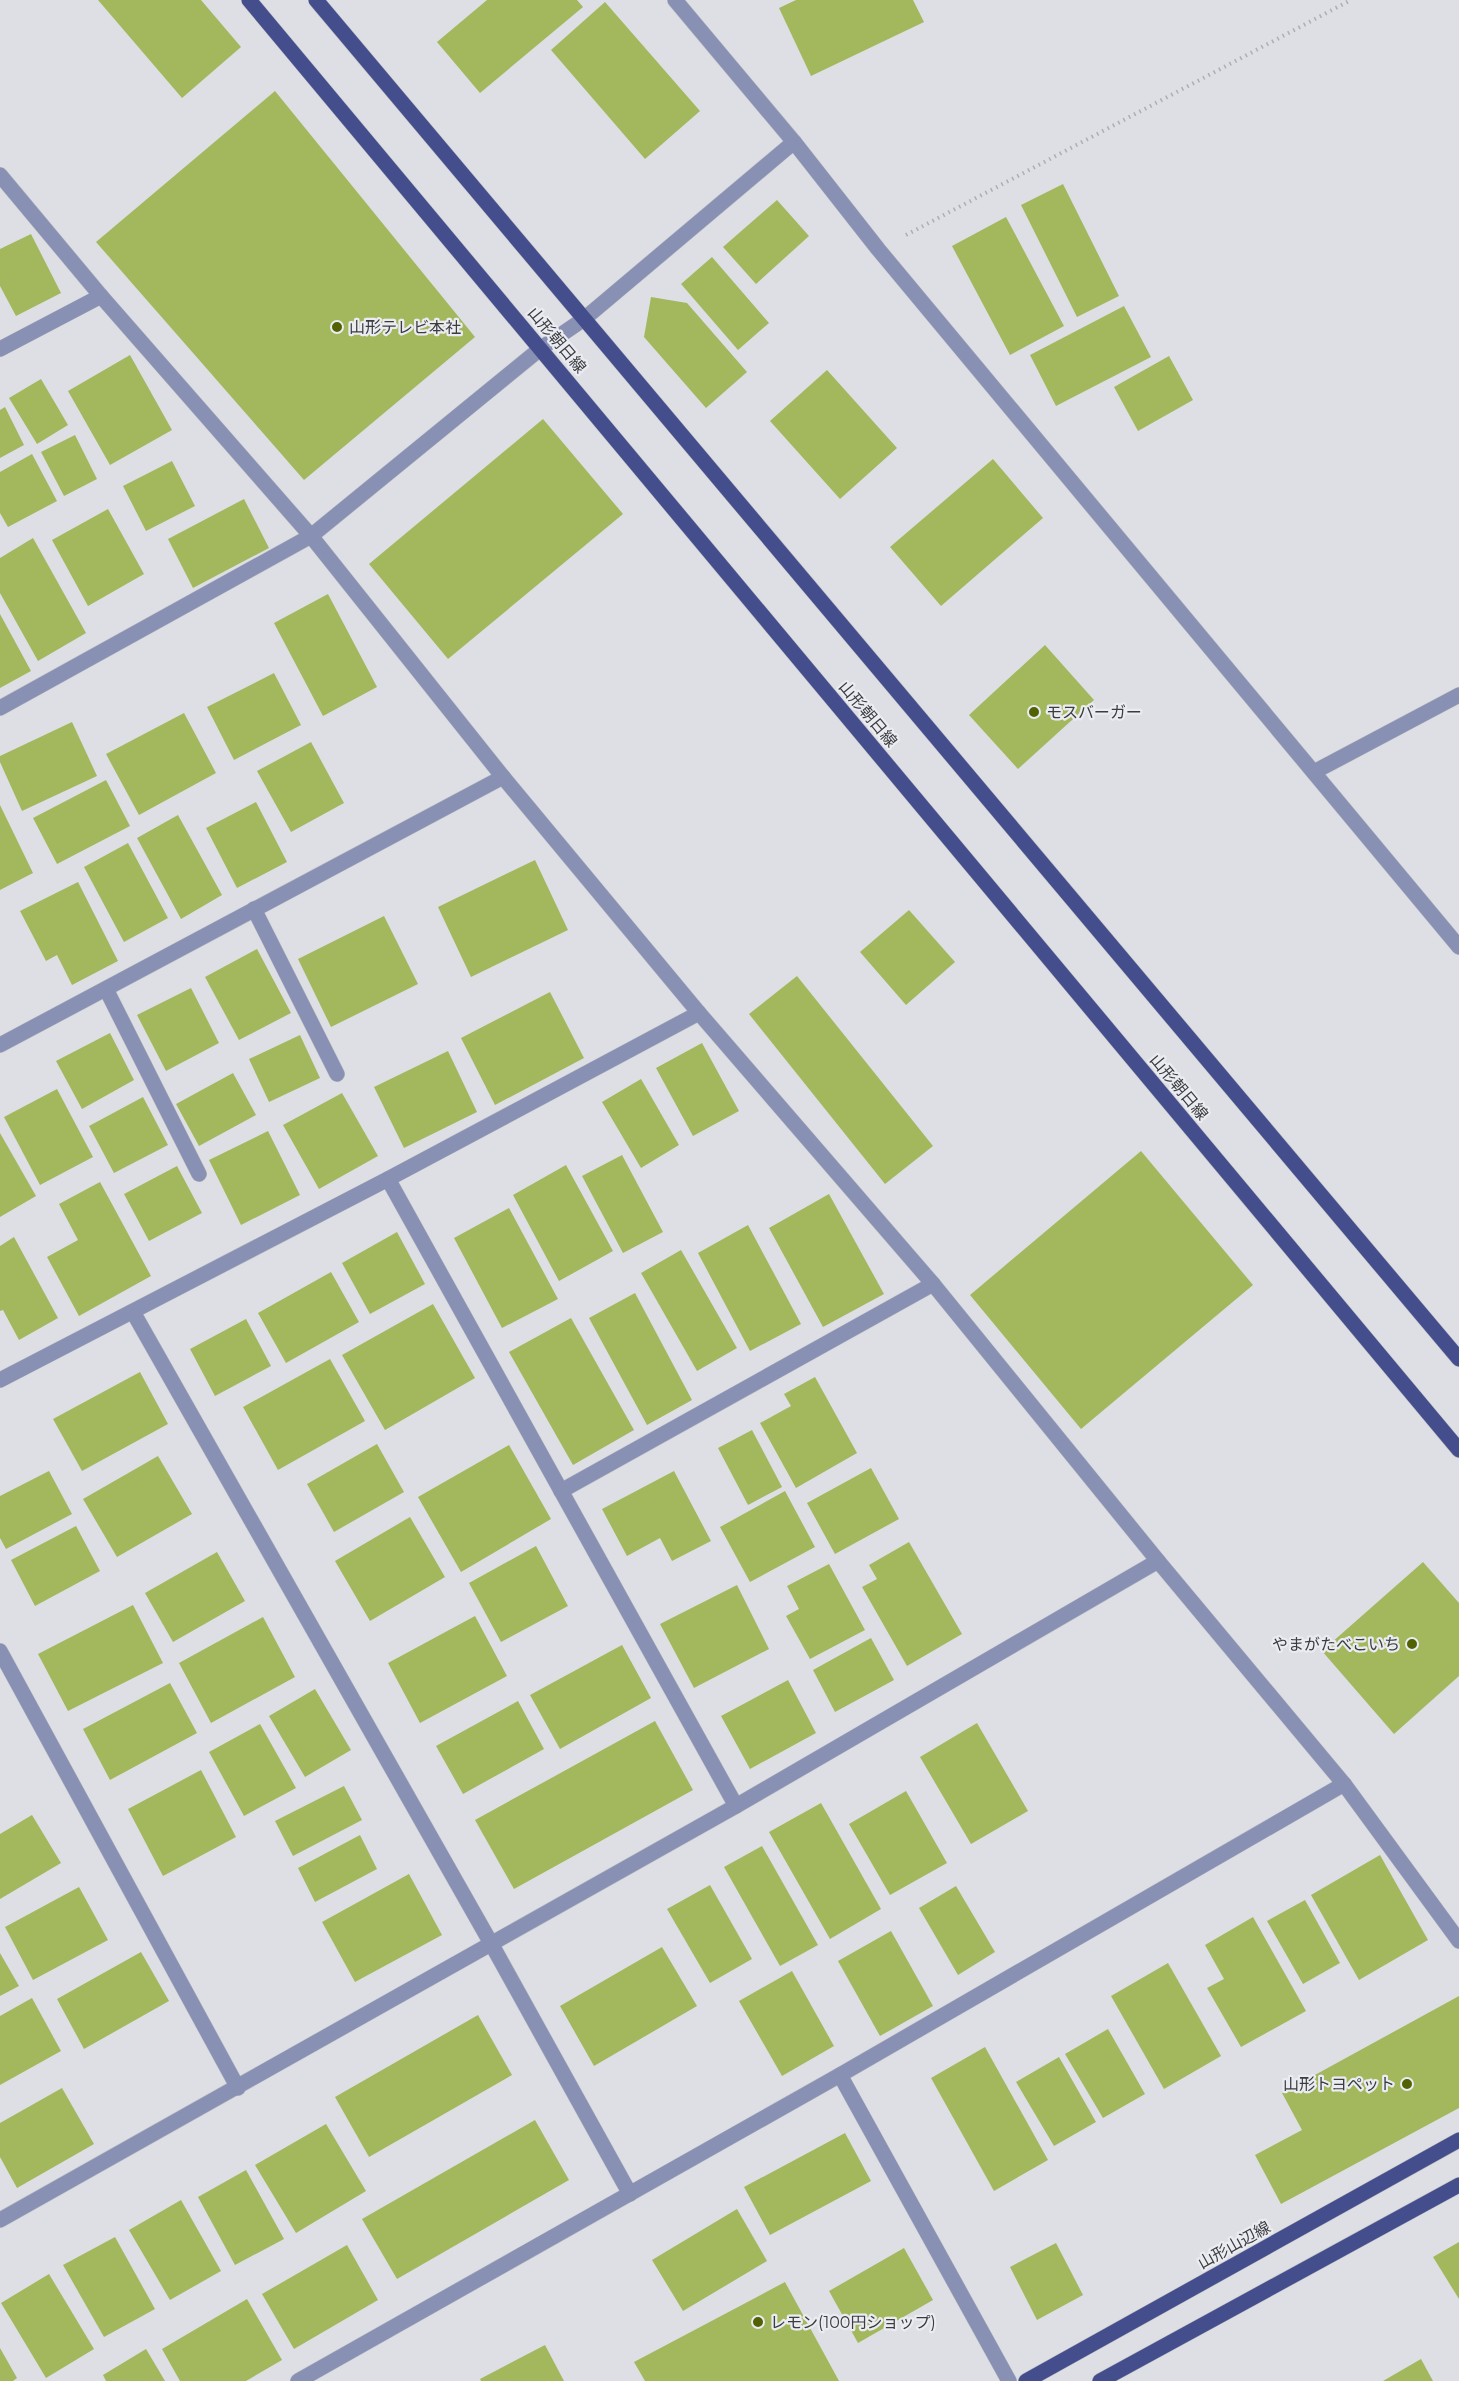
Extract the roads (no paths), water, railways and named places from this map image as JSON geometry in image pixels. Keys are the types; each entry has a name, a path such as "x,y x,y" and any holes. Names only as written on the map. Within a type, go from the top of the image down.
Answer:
{"main road":[{"name":"山形朝日線","path":"249,0 1459,1450"},
{"name":"山形朝日線","path":"316,0 1459,1359"},
{"name":"山形山辺線","path":"1026,2381 1459,2140"},
{"path":"1100,2381 1459,2185"}],"street":[{"path":"675,0 794,142 878,249 1459,947"},
{"path":"0,708 311,536 540,349 584,319 794,142"},
{"path":"0,175 101,296 311,536 503,777 699,1013 933,1284 1158,1561 1344,1784 1459,1941"},
{"path":"0,349 101,296"},
{"path":"1314,772 1459,695"},
{"path":"0,1045 503,777"},
{"path":"254,909 337,1074"},
{"path":"106,989 199,1174"},
{"path":"0,1380 388,1179 699,1013"},
{"path":"388,1179 736,1806"},
{"path":"561,1491 933,1284"},
{"path":"133,1312 492,1945 630,2194"},
{"path":"0,2220 492,1945 1158,1561"},
{"path":"0,1651 238,2088"},
{"path":"298,2381 840,2075 1344,1784"},
{"path":"840,2075 1009,2381"}],"place":[{"name":"山形テレビ本社","path":"337,327"},
{"name":"モスバーガー","path":"1034,712"},
{"name":"やまがたべこいち","path":"1412,1644"},
{"name":"山形トヨペット","path":"1407,2084"},
{"name":"レモン(100円ショップ)","path":"758,2322"}]}
